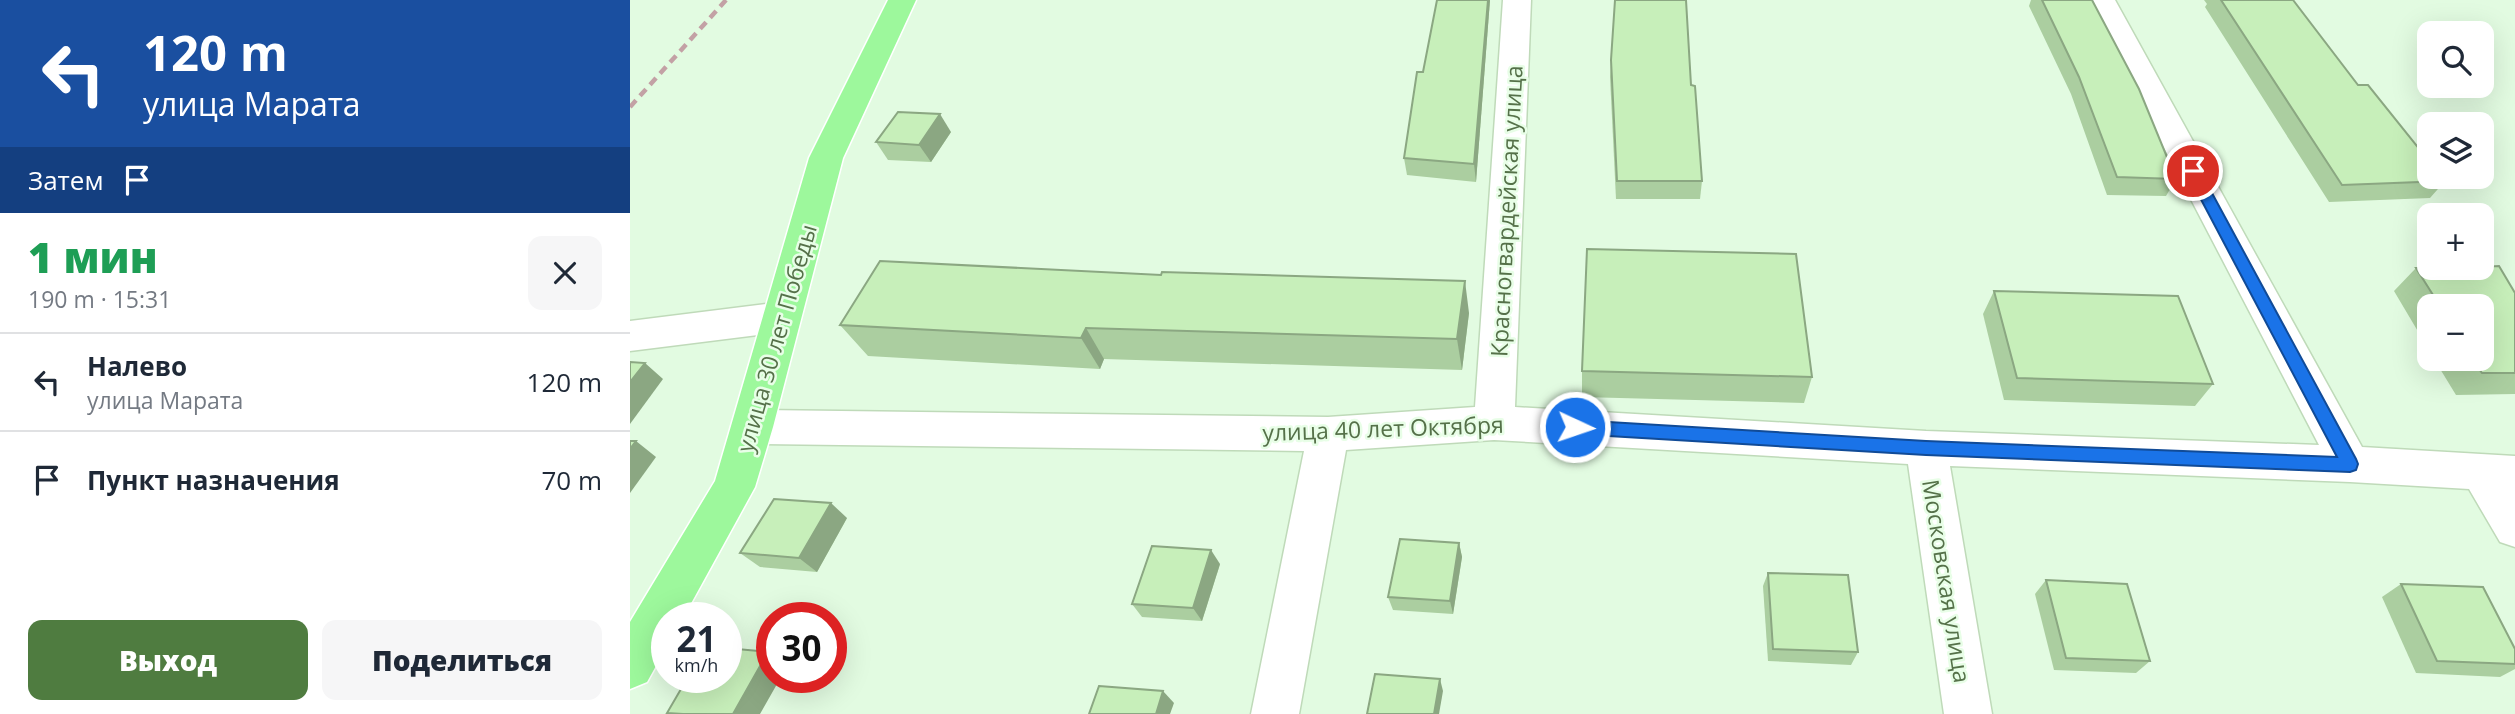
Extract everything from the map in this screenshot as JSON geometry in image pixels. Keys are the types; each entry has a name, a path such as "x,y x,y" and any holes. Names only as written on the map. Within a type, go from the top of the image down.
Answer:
{"main road":[{"name":"улица 30 лет Победы","path":"630,666 734,487 753,427 826,158 902,0"}],"street":[{"name":"Красногвардейская улица","path":"1494,423 1517,0"},
{"path":"2101,0 2350,464"},
{"path":"630,336 782,317"},
{"name":"улица 40 лет Октября","path":"753,427 1328,434 1494,423 1926,448 2350,464 2498,474"},
{"path":"1275,714 1328,434"},
{"name":"Московская улица","path":"1926,448 1968,714"},
{"path":"2498,474 2515,528"}],"building":[{"path":"1437,0 1488,0 1474,164 1404,158 1417,72 1423,72"},
{"path":"1615,0 1686,0 1691,85 1695,86 1702,181 1617,181 1611,60"},
{"path":"2042,0 2092,0 2139,89 2176,179 2117,177 2079,77"},
{"path":"2221,0 2293,0 2358,85 2368,85 2417,146 2417,182 2342,185"},
{"path":"898,112 940,114 919,145 876,142"},
{"path":"1587,249 1796,254 1812,377 1582,371"},
{"path":"880,261 1161,275 1162,272 1465,281 1457,339 1086,328 1081,338 840,325"},
{"path":"2494,266 2499,266 2515,293 2515,373 2481,371 2494,371 2494,294 2432,294 2424,280 2494,280"},
{"path":"1994,291 2178,296 2213,384 2017,378"},
{"path":"630,362 645,363 630,382"},
{"path":"774,499 831,503 799,558 740,553"},
{"path":"1400,539 1459,543 1450,601 1388,597"},
{"path":"1152,546 1211,550 1193,608 1132,604"},
{"path":"1768,573 1848,575 1858,652 1773,649"},
{"path":"2046,580 2127,584 2150,661 2066,658"},
{"path":"2401,584 2483,587 2515,649 2515,664 2437,661"},
{"path":"742,650 756,651 756,673 733,714 667,713 679,693 742,693"},
{"path":"1375,674 1440,679 1434,714 1367,714"},
{"path":"1099,686 1163,691 1156,714 1089,714"}],"railway":[{"path":"630,107 726,0"}],"route":[{"path":"1575,427 1926,448 2350,464 2193,171"}]}
